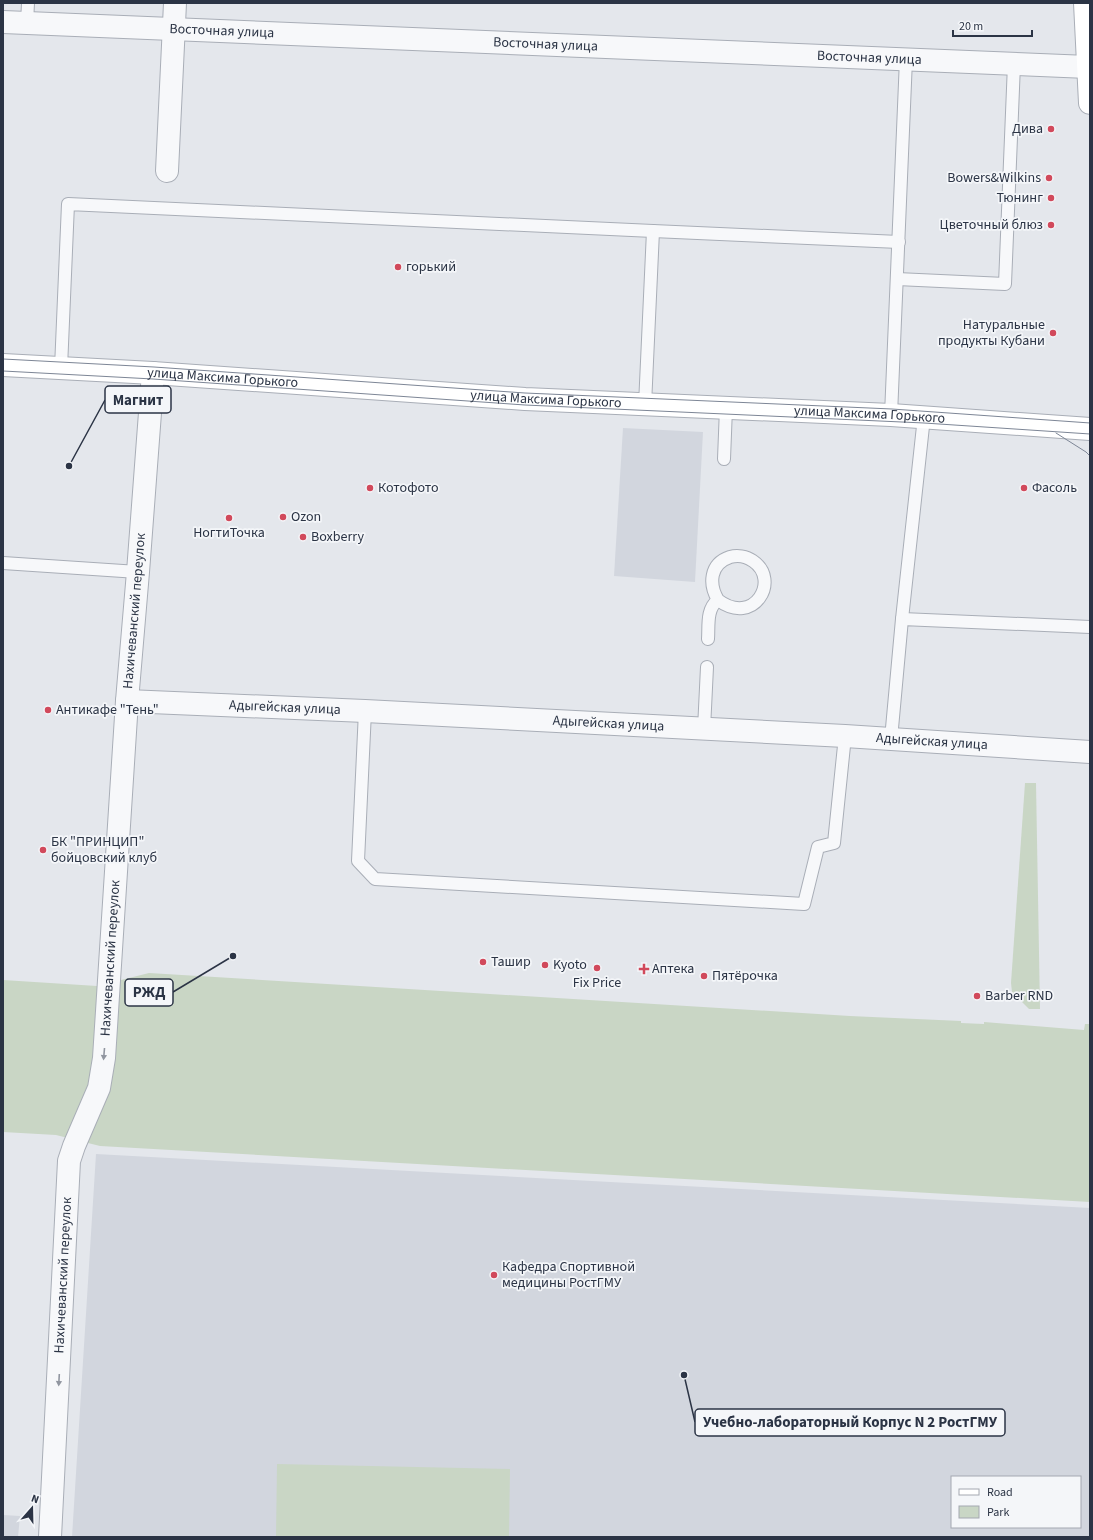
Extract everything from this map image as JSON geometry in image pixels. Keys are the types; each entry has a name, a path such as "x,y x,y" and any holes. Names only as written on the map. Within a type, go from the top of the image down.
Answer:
{"main road":[{"path":"1085,3 1090,103"},
{"name":"улица Максима Горького","path":"3,365 153,373 426,393 645,405 892,415 1090,429"}],"street":[{"path":"167,171 175,3"},
{"name":"Восточная улица","path":"3,22 27,13 173,29 1088,67"},
{"name":"Нахичеванский переулок","path":"50,1537 69,1162 74,1146 99,1088 104,1058 127,701 153,373"},
{"name":"Адыгейская улица","path":"127,701 365,711 891,738 1090,752"}],"lane":[{"path":"892,415 906,59"},
{"path":"897,279 1005,284 1014,64"},
{"path":"61,368 68,204 899,242"},
{"path":"645,405 653,231"},
{"path":"724,459 726,408"},
{"path":"891,738 902,619 924,417"},
{"path":"739,556 749,558 758,564 763,573 765,584 762,594 756,602 747,608 737,609 727,607 718,600 713,591 711,581 714,571 720,563 729,557 739,556"},
{"path":"3,563 138,572"},
{"path":"708,639 710,612 714,603 718,600"},
{"path":"902,619 1090,627"},
{"path":"704,729 707,667"},
{"path":"365,711 358,861 375,879 804,904 818,848 834,843 845,736"}],"shaded area":[{"path":"623,428 703,432 695,582 614,576"},
{"path":"96,1154 1090,1208 1090,1537 72,1537"},
{"path":"3,1515 20,1516 18,1537 3,1537"}],"green space":[{"path":"1025,783 1036,783 1040,1009 1029,1009 1012,992 1011,983"},
{"path":"149,973 850,1016 961,1021 961,1023 984,1024 984,1022 1084,1030 1085,1024 1090,1024 1090,1202 100,1146 56,1135 3,1132 3,980 97,986"},
{"path":"277,1464 510,1469 509,1537 276,1537"}],"tram line":[{"path":"3,359 154,367 525,393 892,409 1090,423"},
{"path":"3,371 153,379 525,405 924,423 1090,434"},
{"path":"1056,433 1090,456"}],"place":[{"name":"Дива","path":"1051,129"},
{"name":"Bowers&Wilkins","path":"1049,178"},
{"name":"Тюнинг","path":"1051,198"},
{"name":"Цветочный блюз","path":"1051,225"},
{"name":"горький","path":"398,267"},
{"name":"Натуральные продукты Кубани","path":"1053,333"},
{"name":"Магнит","path":"69,466"},
{"name":"Котофото","path":"370,488"},
{"name":"Фасоль","path":"1024,488"},
{"name":"Ozon","path":"283,517"},
{"name":"НогтиТочка","path":"229,518"},
{"name":"Boxberry","path":"303,537"},
{"name":"Антикафе \"Тень\"","path":"48,710"},
{"name":"БК \"ПРИНЦИП\" бойцовский клуб","path":"43,850"},
{"name":"РЖД","path":"233,956"},
{"name":"Ташир","path":"483,962"},
{"name":"Kyoto","path":"545,965"},
{"name":"Fix Price","path":"597,968"},
{"name":"Аптека","path":"644,969"},
{"name":"Пятёрочка","path":"704,976"},
{"name":"Barber RND","path":"977,996"},
{"name":"Кафедра Спортивной медицины РостГМУ","path":"494,1275"},
{"name":"Учебно-лабораторный Корпус N 2 РостГМУ","path":"684,1375"}]}
